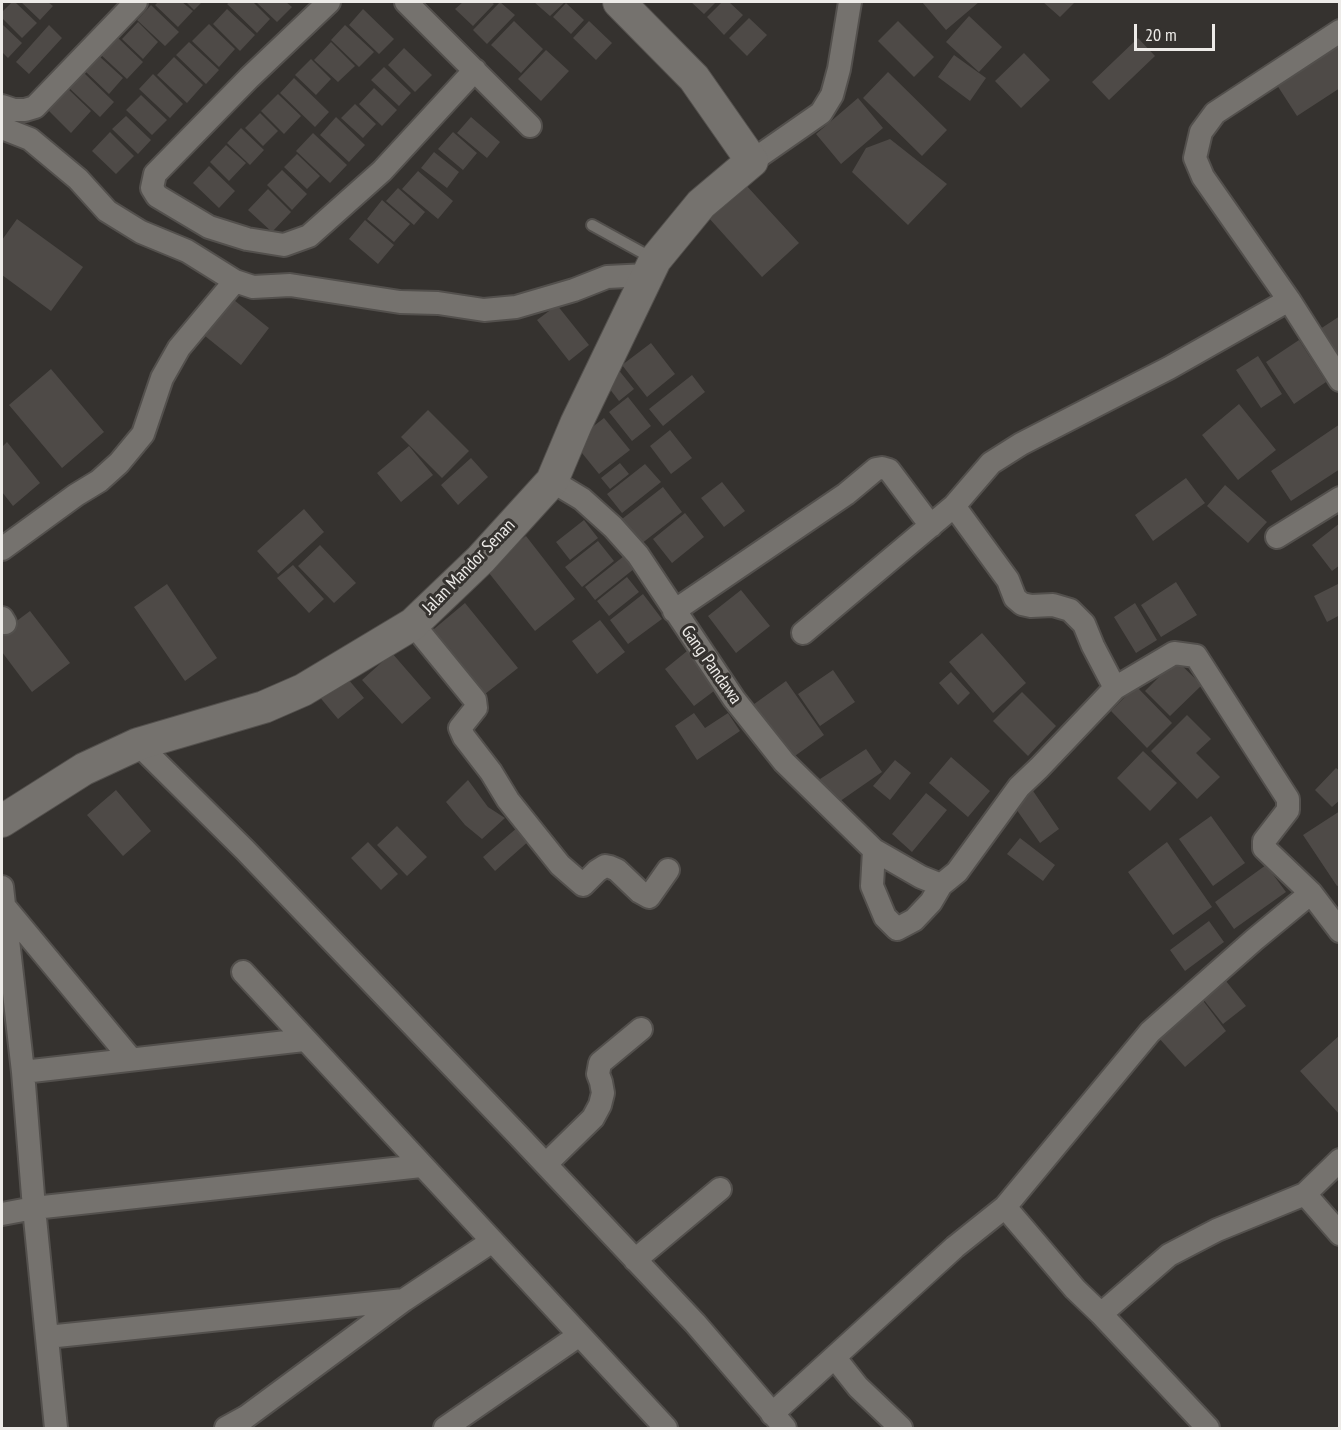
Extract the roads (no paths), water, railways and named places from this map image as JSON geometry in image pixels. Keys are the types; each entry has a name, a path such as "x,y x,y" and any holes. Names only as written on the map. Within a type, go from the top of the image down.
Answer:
{"street":[{"path":"2,106 14,110 34,107 136,2"},
{"path":"329,2 249,78 155,174 152,189 157,196 209,227 247,239 284,245 309,236 382,171 475,70"},
{"path":"406,2 530,126"},
{"path":"619,2 694,78 752,161"},
{"name":"Jalan Mandor Senan","path":"2,821 84,770 138,744 264,707 303,690 413,624 481,559 552,481 576,424 606,366 651,267 701,204 752,161 821,113 832,95 839,69 850,2"},
{"path":"1340,31 1215,113 1201,132 1195,158 1203,177 1289,300 1340,380"},
{"path":"2,129 30,139 78,179 107,211 141,231 187,251 235,281 253,287 290,285 400,302 438,303 484,310 516,307 574,290 607,277 651,267"},
{"path":"2,549 99,481 119,463 143,434 162,378 179,348 235,281"},
{"path":"803,633 954,506 991,464 1021,444 1169,368 1289,300"},
{"path":"674,611 846,494 876,469 888,470 931,526"},
{"name":"Gang Pandawa","path":"552,481 582,499 613,527 638,555 734,699 784,762 874,850 921,877 941,885"},
{"path":"1277,537 1340,498"},
{"path":"954,506 1008,580 1015,598 1022,604 1031,606 1053,605 1070,610 1084,624 1115,688"},
{"path":"413,624 475,700 476,708 460,728 464,737 492,772 507,800 567,872 584,885 597,871 605,866 609,867 617,870 640,892 649,897 668,870"},
{"path":"874,850 872,886 885,916 897,929 914,920 931,902 941,885 957,872 1018,787 1040,768 1115,688 1174,653 1196,656 1288,799 1288,810 1264,841 1264,848 1311,893 1340,932"},
{"path":"138,744 244,850 546,1164 695,1323 779,1421 835,1358 955,1247 1005,1207 1150,1032 1311,893"},
{"path":"3,897 131,1059"},
{"path":"3,897 23,1072 56,1428"},
{"path":"243,972 578,1336 666,1428"},
{"path":"546,1164 593,1118 600,1105 603,1093 598,1074 600,1063 641,1029"},
{"path":"23,1072 304,1040"},
{"path":"1101,1314 1169,1255 1217,1230 1305,1194 1340,1160"},
{"path":"2,1214 34,1208 421,1166"},
{"path":"635,1260 720,1190"},
{"path":"1305,1194 1340,1234"},
{"path":"1005,1207 1074,1289 1101,1314 1208,1428"},
{"path":"226,1428 246,1417 404,1300 491,1242"},
{"path":"47,1336 404,1300"},
{"path":"445,1428 578,1336"},
{"path":"835,1358 858,1387 901,1428"}],"lane":[{"path":"592,225 651,267"}]}
